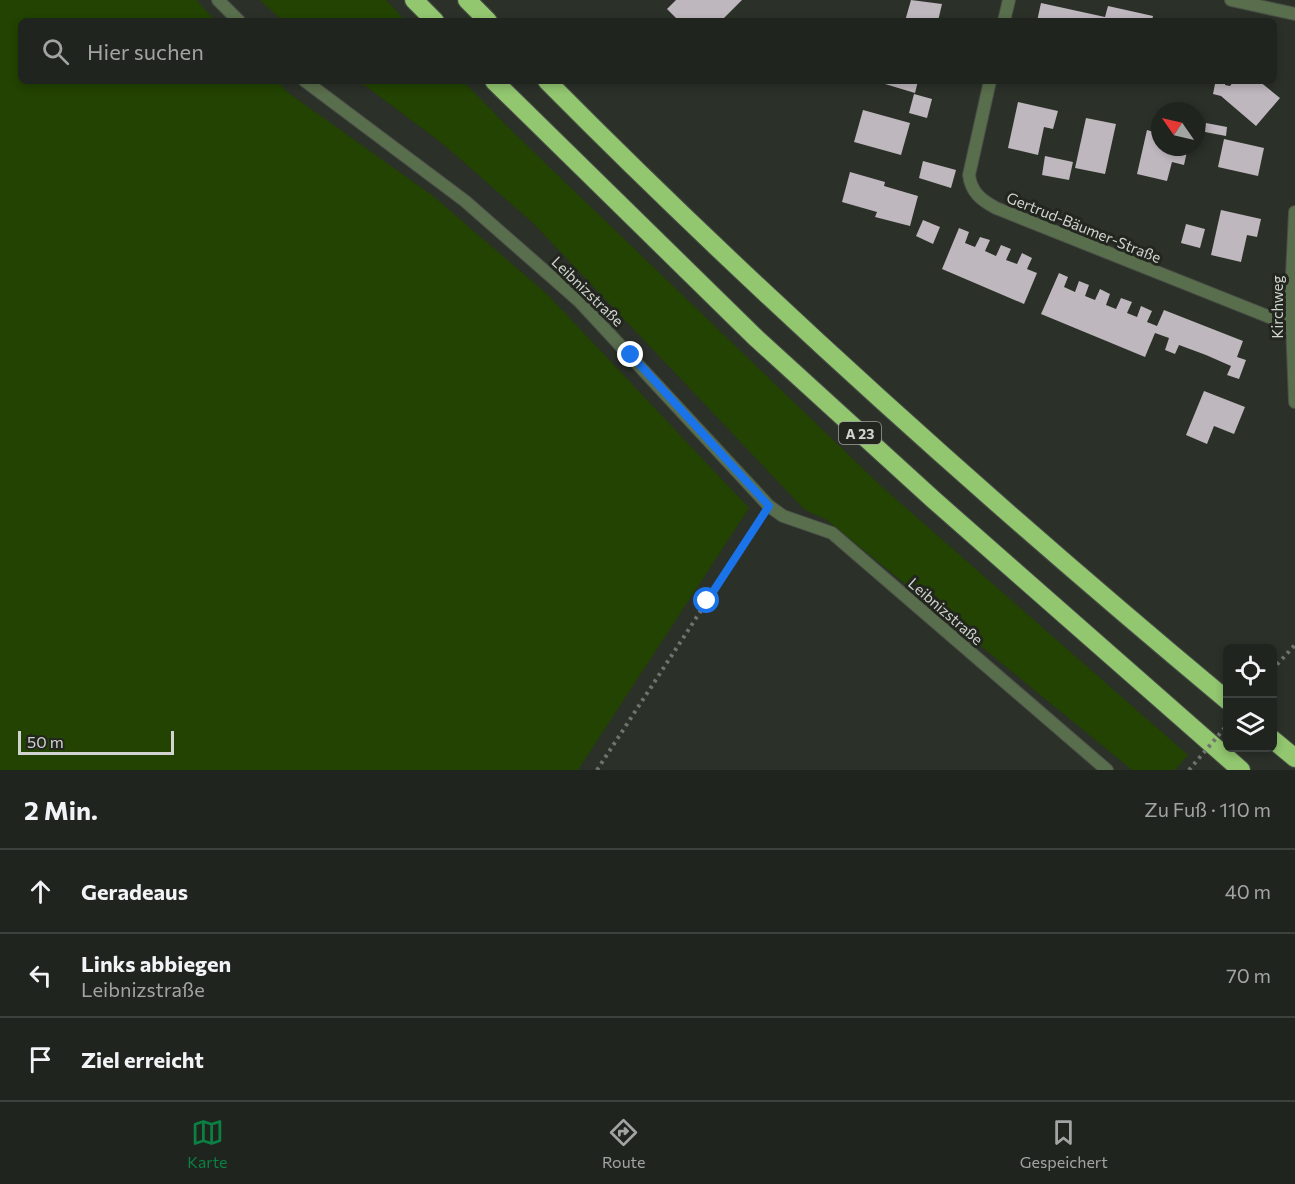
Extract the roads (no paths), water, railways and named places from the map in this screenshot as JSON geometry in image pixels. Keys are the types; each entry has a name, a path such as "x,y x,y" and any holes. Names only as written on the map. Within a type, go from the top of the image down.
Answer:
{"highway":[{"path":"414,0 432,18"},
{"path":"467,0 485,18"},
{"name":"A 23","path":"497,84 755,337 935,501 1241,770"},
{"name":"A 23","path":"550,84 781,308 958,471 1223,698"},
{"path":"1277,743 1295,758"}],"street":[{"path":"218,0 236,18"},
{"path":"1005,18 1009,0"},
{"path":"1231,0 1295,14"},
{"name":"Leibnizstraße","path":"309,84 465,201 579,301 769,506 783,516 832,533 1107,770"},
{"name":"Gertrud-Bäumer-Straße","path":"989,84 969,175 972,189 981,198 1006,212 1292,326"},
{"name":"Kirchweg","path":"1295,212 1292,326 1295,402"}]}
